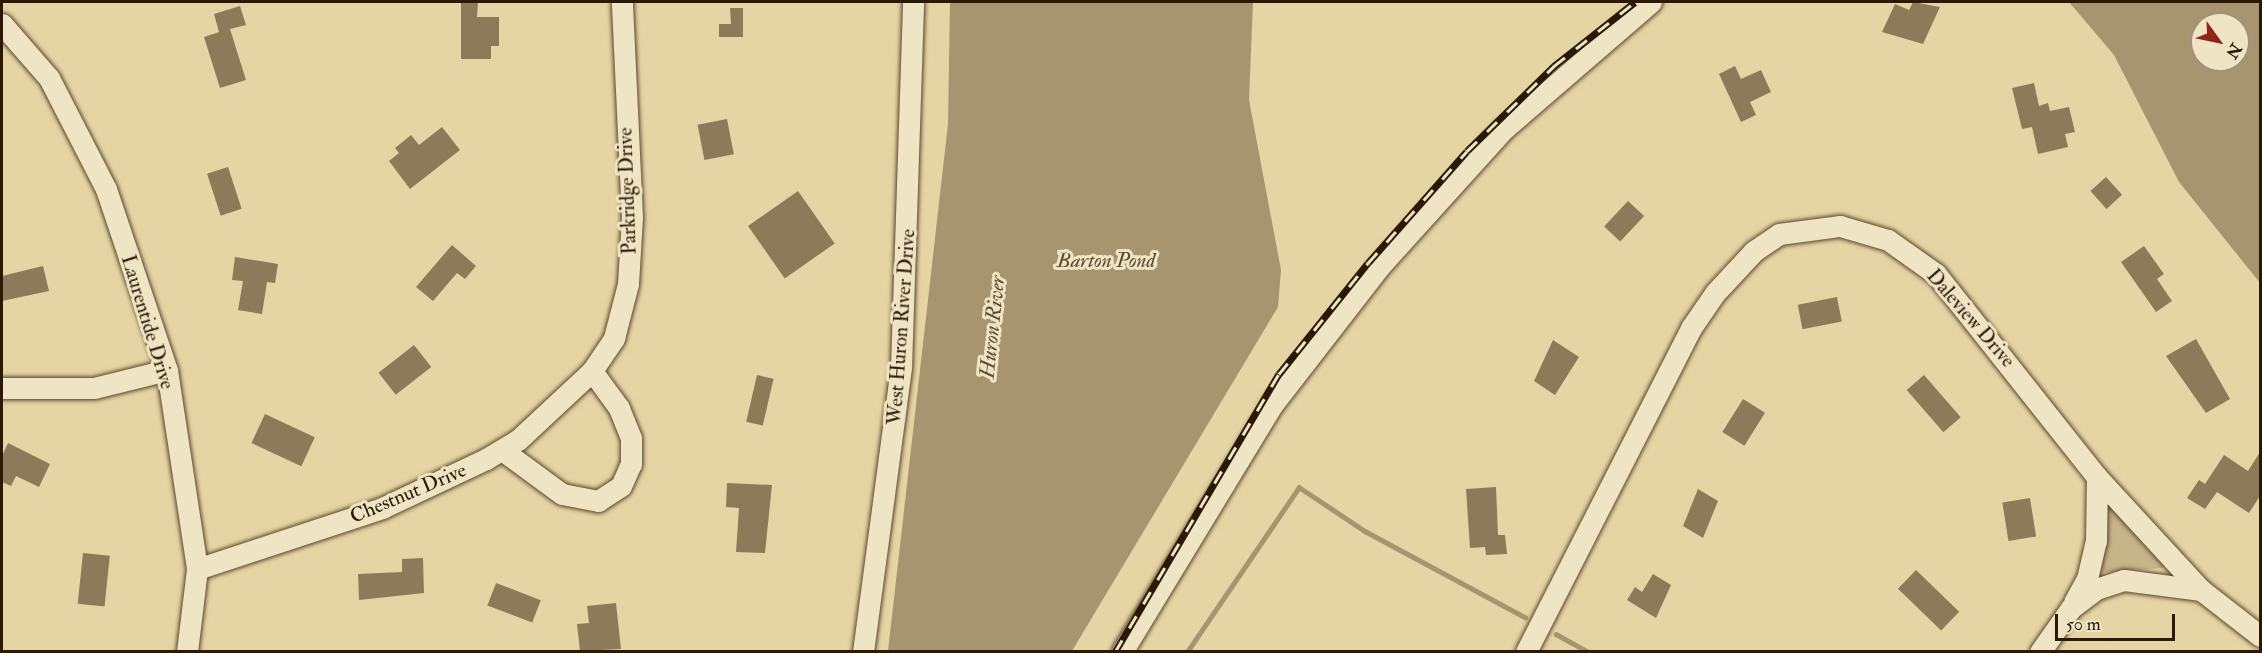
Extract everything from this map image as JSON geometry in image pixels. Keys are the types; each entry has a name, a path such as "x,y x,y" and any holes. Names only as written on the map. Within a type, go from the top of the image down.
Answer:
{"street":[{"name":"Parkridge Drive","path":"592,371 614,338 628,284 632,217 622,2"},
{"name":"West Huron River Drive","path":"863,651 901,367 913,2"},
{"path":"1122,651 1274,404 1380,266 1504,129 1651,2"},
{"name":"Laurentide Drive","path":"2,24 48,78 106,189 167,369 198,570 187,651"},
{"name":"Daleview Drive","path":"1526,651 1690,328 1730,273 1779,234 1840,226 1911,253 1936,274 2005,356 2097,477 2201,590 2260,636"},
{"path":"2,388 94,388 167,369"},
{"name":"Chestnut Drive","path":"198,570 382,508 502,450 592,371"},
{"path":"502,450 562,494 597,501 621,486 631,464 631,438 619,408 592,371"},
{"path":"2040,651 2071,608 2087,579 2096,541 2097,477"},
{"path":"2071,608 2096,589 2124,580 2201,590"}],"shaded area":[{"path":"2109,500 2165,566 2163,568 2101,572"}],"water":[{"name":"Barton Pond","path":"950,2 1253,2 1249,100 1281,270 1278,307 1072,651 888,651 948,124"},
{"path":"2069,2 2260,2 2260,283 2179,182 2114,55"}],"building":[{"path":"461,2 478,2 477,17 499,17 499,46 491,46 491,59 461,59"},
{"path":"1913,2 1940,7 1923,44 1882,32 1895,4 1909,10"},
{"path":"240,6 246,25 230,29 246,80 220,88 204,37 219,32 214,14"},
{"path":"730,8 743,8 743,37 719,37 719,24 731,24"},
{"path":"1735,66 1741,79 1761,70 1771,92 1750,102 1756,115 1741,122 1719,74"},
{"path":"2034,83 2039,106 2048,103 2050,111 2069,107 2075,132 2065,134 2068,147 2038,154 2032,127 2022,129 2012,88"},
{"path":"727,119 734,154 704,160 698,125"},
{"path":"442,127 460,150 410,189 389,161 399,153 395,148 411,135 419,145"},
{"path":"228,167 242,209 221,216 207,174"},
{"path":"2106,177 2122,195 2106,209 2090,191"},
{"path":"798,191 835,243 785,278 748,226"},
{"path":"1628,201 1644,216 1620,242 1604,227"},
{"path":"452,245 476,266 465,279 457,273 433,301 416,287"},
{"path":"2144,246 2164,274 2157,279 2172,301 2156,312 2121,262"},
{"path":"235,257 278,264 275,283 267,282 262,314 238,310 243,281 232,280"},
{"path":"43,266 49,291 2,301 2,276"},
{"path":"1837,297 1842,322 1803,329 1798,305"},
{"path":"2196,339 2230,399 2206,413 2166,356"},
{"path":"1553,340 1579,357 1555,395 1534,381"},
{"path":"414,345 431,367 396,395 379,373"},
{"path":"757,375 774,379 763,426 746,422"},
{"path":"1924,375 1961,417 1943,432 1907,390"},
{"path":"1743,399 1765,413 1744,446 1722,432"},
{"path":"265,414 315,437 301,466 251,443"},
{"path":"8,443 50,464 39,487 16,476 11,486 2,482 2,456"},
{"path":"2260,452 2260,496 2249,513 2217,492 2205,509 2187,498 2199,480 2205,484 2224,455 2248,471"},
{"path":"727,483 772,485 765,553 736,552 739,508 726,507"},
{"path":"1496,487 1498,535 1505,535 1507,554 1486,555 1485,547 1470,548 1466,489"},
{"path":"1698,489 1718,501 1703,538 1683,526"},
{"path":"2030,498 2036,537 2008,541 2002,502"},
{"path":"83,553 110,556 105,607 78,604"},
{"path":"423,558 424,593 359,600 358,574 402,572 402,559"},
{"path":"1916,570 1959,612 1941,630 1898,589"},
{"path":"1653,574 1671,585 1656,618 1627,600 1635,587 1642,592"},
{"path":"496,583 541,600 532,623 487,605"},
{"path":"616,603 621,649 580,651 577,624 589,623 587,606"}],"waterway":[{"path":"1187,652 1299,487 1365,531 1525,617"},
{"path":"1556,634 1588,652"}],"railway":[{"path":"1115,652 1279,374 1368,263 1467,151 1554,66 1635,2"}],"water label":[{"name":"Huron River","path":"993,327"}]}
